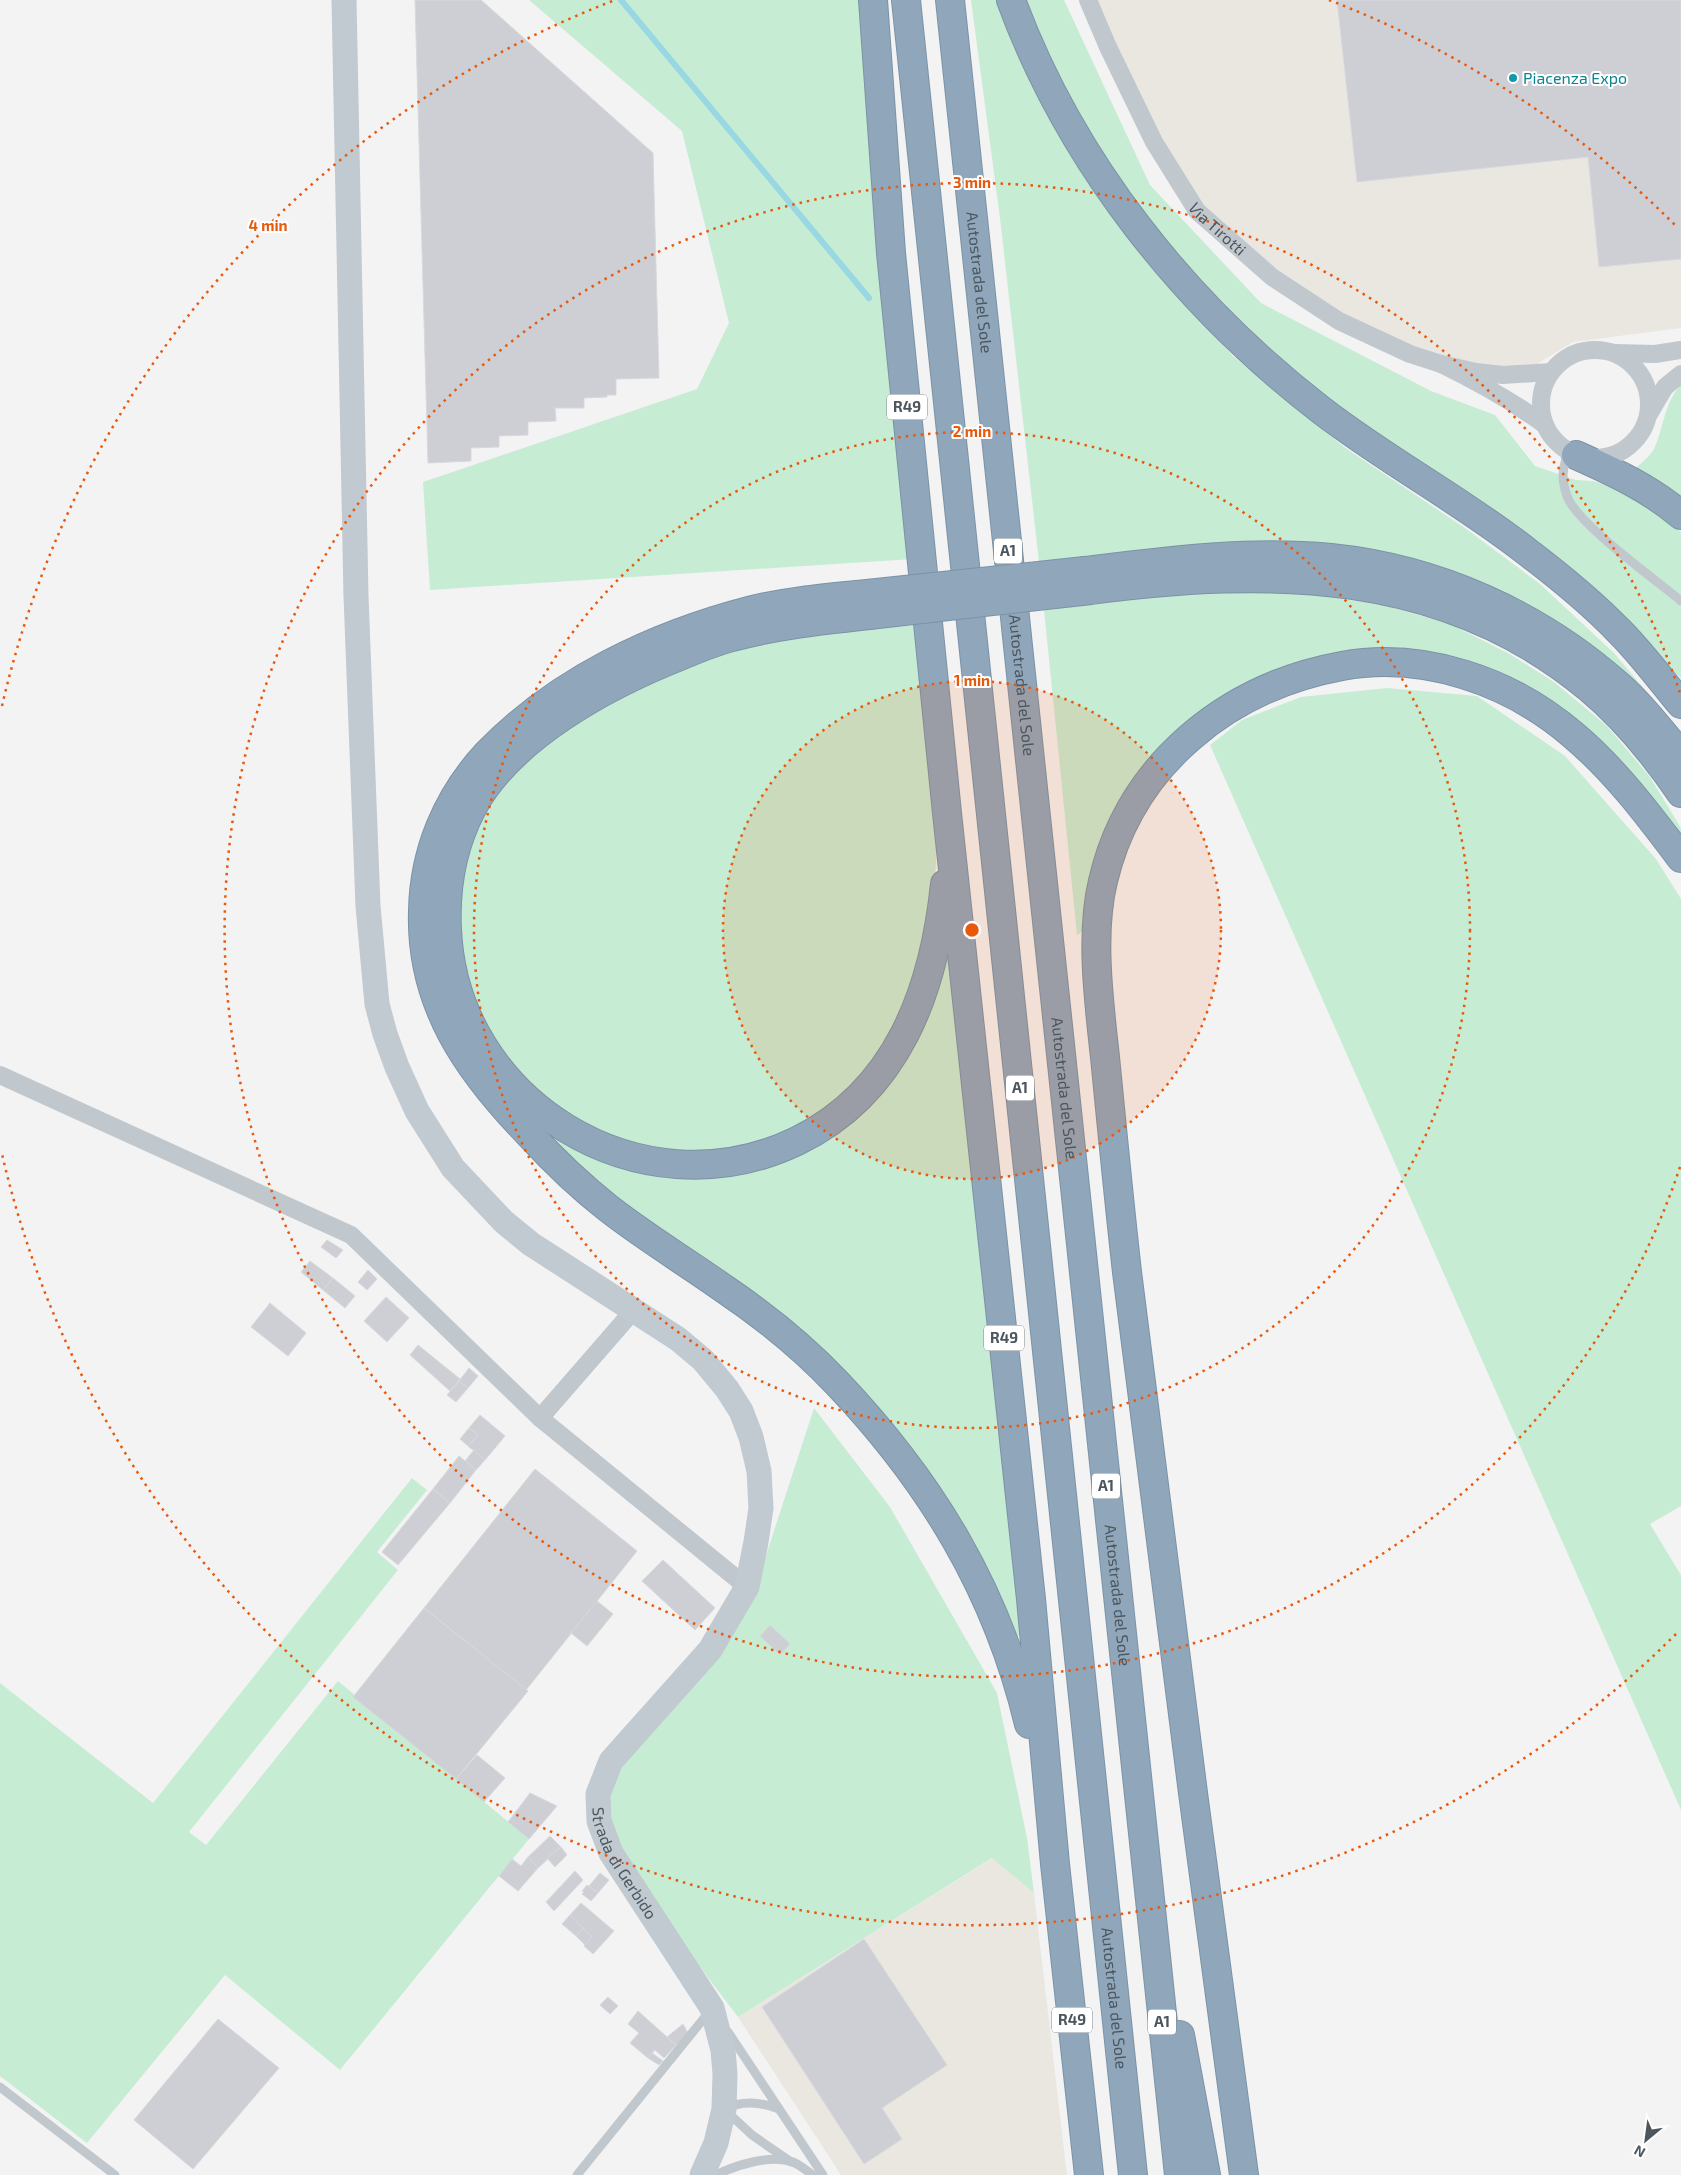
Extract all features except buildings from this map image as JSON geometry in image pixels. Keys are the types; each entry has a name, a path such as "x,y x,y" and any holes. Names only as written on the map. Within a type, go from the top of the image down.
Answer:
{"highway":[{"name":"R49","path":"873,0 891,253 1031,1599 1055,1864 1089,2175"},
{"name":"Autostrada del Sole","path":"906,0 1133,2175"},
{"name":"Autostrada del Sole","path":"950,0 1178,2175"},
{"path":"1011,0 1037,67 1097,171 1156,252 1232,334 1275,373 1324,412 1525,550 1569,585 1620,632 1681,704"},
{"path":"1572,453 1622,475 1660,498 1681,515"},
{"path":"948,813 947,868 938,930 931,964 908,1031 880,1077 860,1098 837,1118 810,1135 781,1149 751,1158 688,1166 659,1164 626,1156 595,1144 565,1127 544,1112 514,1085 494,1061 466,1013 454,980 448,944 446,906 450,871 458,842 473,807 493,778 513,756 541,733 583,704 649,668 728,638 868,605 1088,580 1175,560 1226,556 1331,558 1424,576 1466,591 1549,632 1586,658 1619,686 1681,755"},
{"path":"1088,580 1151,582 1210,578 1326,580 1378,589 1442,606 1489,624 1557,663 1590,689 1619,716 1664,769 1681,793"},
{"path":"868,605 797,601 752,610 659,642 614,662 562,692 508,734 478,764 459,789 445,814 434,843 423,898 422,926 427,963 437,1001 452,1037 478,1078 504,1109 552,1159 595,1198 638,1231 756,1312 834,1379 900,1456 940,1512 966,1556 986,1596 1023,1698 1035,1749 1042,1805 1055,1864"},
{"path":"1244,2175 1118,1199 1098,991 1098,919 1101,886 1110,855 1122,825 1139,796 1154,775 1194,732 1244,699 1296,676 1352,664 1392,662 1424,665 1481,680 1511,693 1570,732 1631,794 1681,858"},
{"path":"1146,1869 1206,2175"}],"street":[{"name":"Strada di Gerbido","path":"344,0 356,596 368,906 377,1004 396,1067 417,1111 453,1168 504,1222 531,1244 678,1339 703,1360 728,1389 741,1411 751,1437 760,1471 761,1508 746,1587 710,1650 611,1761 598,1794 599,1821 611,1854 712,2008 723,2050 725,2074 724,2109 716,2143 702,2175"},
{"name":"Via Tirotti","path":"1088,0 1108,47 1154,142 1198,211 1272,278 1339,321 1410,354 1476,372 1503,375 1551,372"},
{"path":"1609,352 1624,359 1636,369 1644,383 1649,398 1648,414 1644,427 1627,448 1616,455 1602,458 1572,453 1552,437 1545,425 1541,412 1541,398 1551,372 1563,361 1577,353 1593,350 1654,354 1681,350"},
{"name":"Via Tirotti","path":"1441,364 1514,402 1545,425"},
{"path":"1648,414 1665,387 1681,374"},
{"path":"0,1075 351,1235 540,1418 746,1587"},
{"path":"540,1418 633,1311"}],"lane":[{"path":"1572,453 1562,468 1568,497 1580,518 1681,601"},
{"path":"577,2175 712,2008 823,2175"},
{"path":"0,2087 115,2175"},
{"path":"779,2109 764,2104 746,2103 735,2104 724,2109 752,2135 813,2175"},
{"path":"716,2175 730,2168 763,2160 791,2162"}],"shaded area":[{"name":"Piacenza Expo","path":"1088,0 1681,0 1681,328 1573,342 1524,372 1410,350 1298,298 1200,209 1104,47"},
{"path":"993,1858 1034,1893 1067,2175 841,2175 738,2017"}],"green space":[{"path":"529,0 860,0 913,559 430,590 423,482 697,389 729,323 682,131"},
{"path":"971,0 997,0 1009,32 1044,107 1137,247 1233,356 1344,447 1465,528 1540,584 1614,653 1681,733 1681,743 1558,627 1152,551 1039,562 1000,218"},
{"path":"1022,0 1064,0 1150,185 1261,303 1431,391 1495,415 1535,466 1576,480 1593,481 1620,489 1659,514 1681,532 1681,678 1601,602 1295,378 1171,255 1063,96"},
{"path":"1681,385 1681,501 1635,469 1654,449 1671,399"},
{"path":"1193,591 1289,591 1383,605 1450,624 1508,653 1554,682 1607,726 1650,777 1681,828 1681,845 1610,758 1405,654 1203,714 1088,887 1083,931 1077,935 1044,610"},
{"path":"918,625 937,845 933,908 925,953 889,1046 841,1105 769,1146 682,1159 570,1122 505,1063 458,960 458,886 474,825 520,762 632,686 737,647 801,635"},
{"path":"1387,688 1477,696 1565,756 1656,859 1681,899 1681,1506 1650,1524 1681,1575 1681,1810 1210,745 1242,720 1301,697"},
{"path":"944,953 952,955 1021,1636 1018,1636 993,1584 913,1461 637,1222 522,1118 539,1123 581,1151 622,1167 657,1175 704,1176 821,1141"},
{"path":"814,1408 890,1507 997,1693 1027,1838 1034,1893 992,1858 738,2017 612,1852 598,1796 755,1589"},
{"path":"412,1478 427,1490 377,1552 398,1570 189,1832 206,1845 338,1681 529,1839 340,2070 225,1975 87,2143 0,2076 0,1683 153,1803"}],"waterway":[{"path":"621,0 869,298"}],"place":[{"name":"Piacenza Expo","path":"1513,78"}]}
